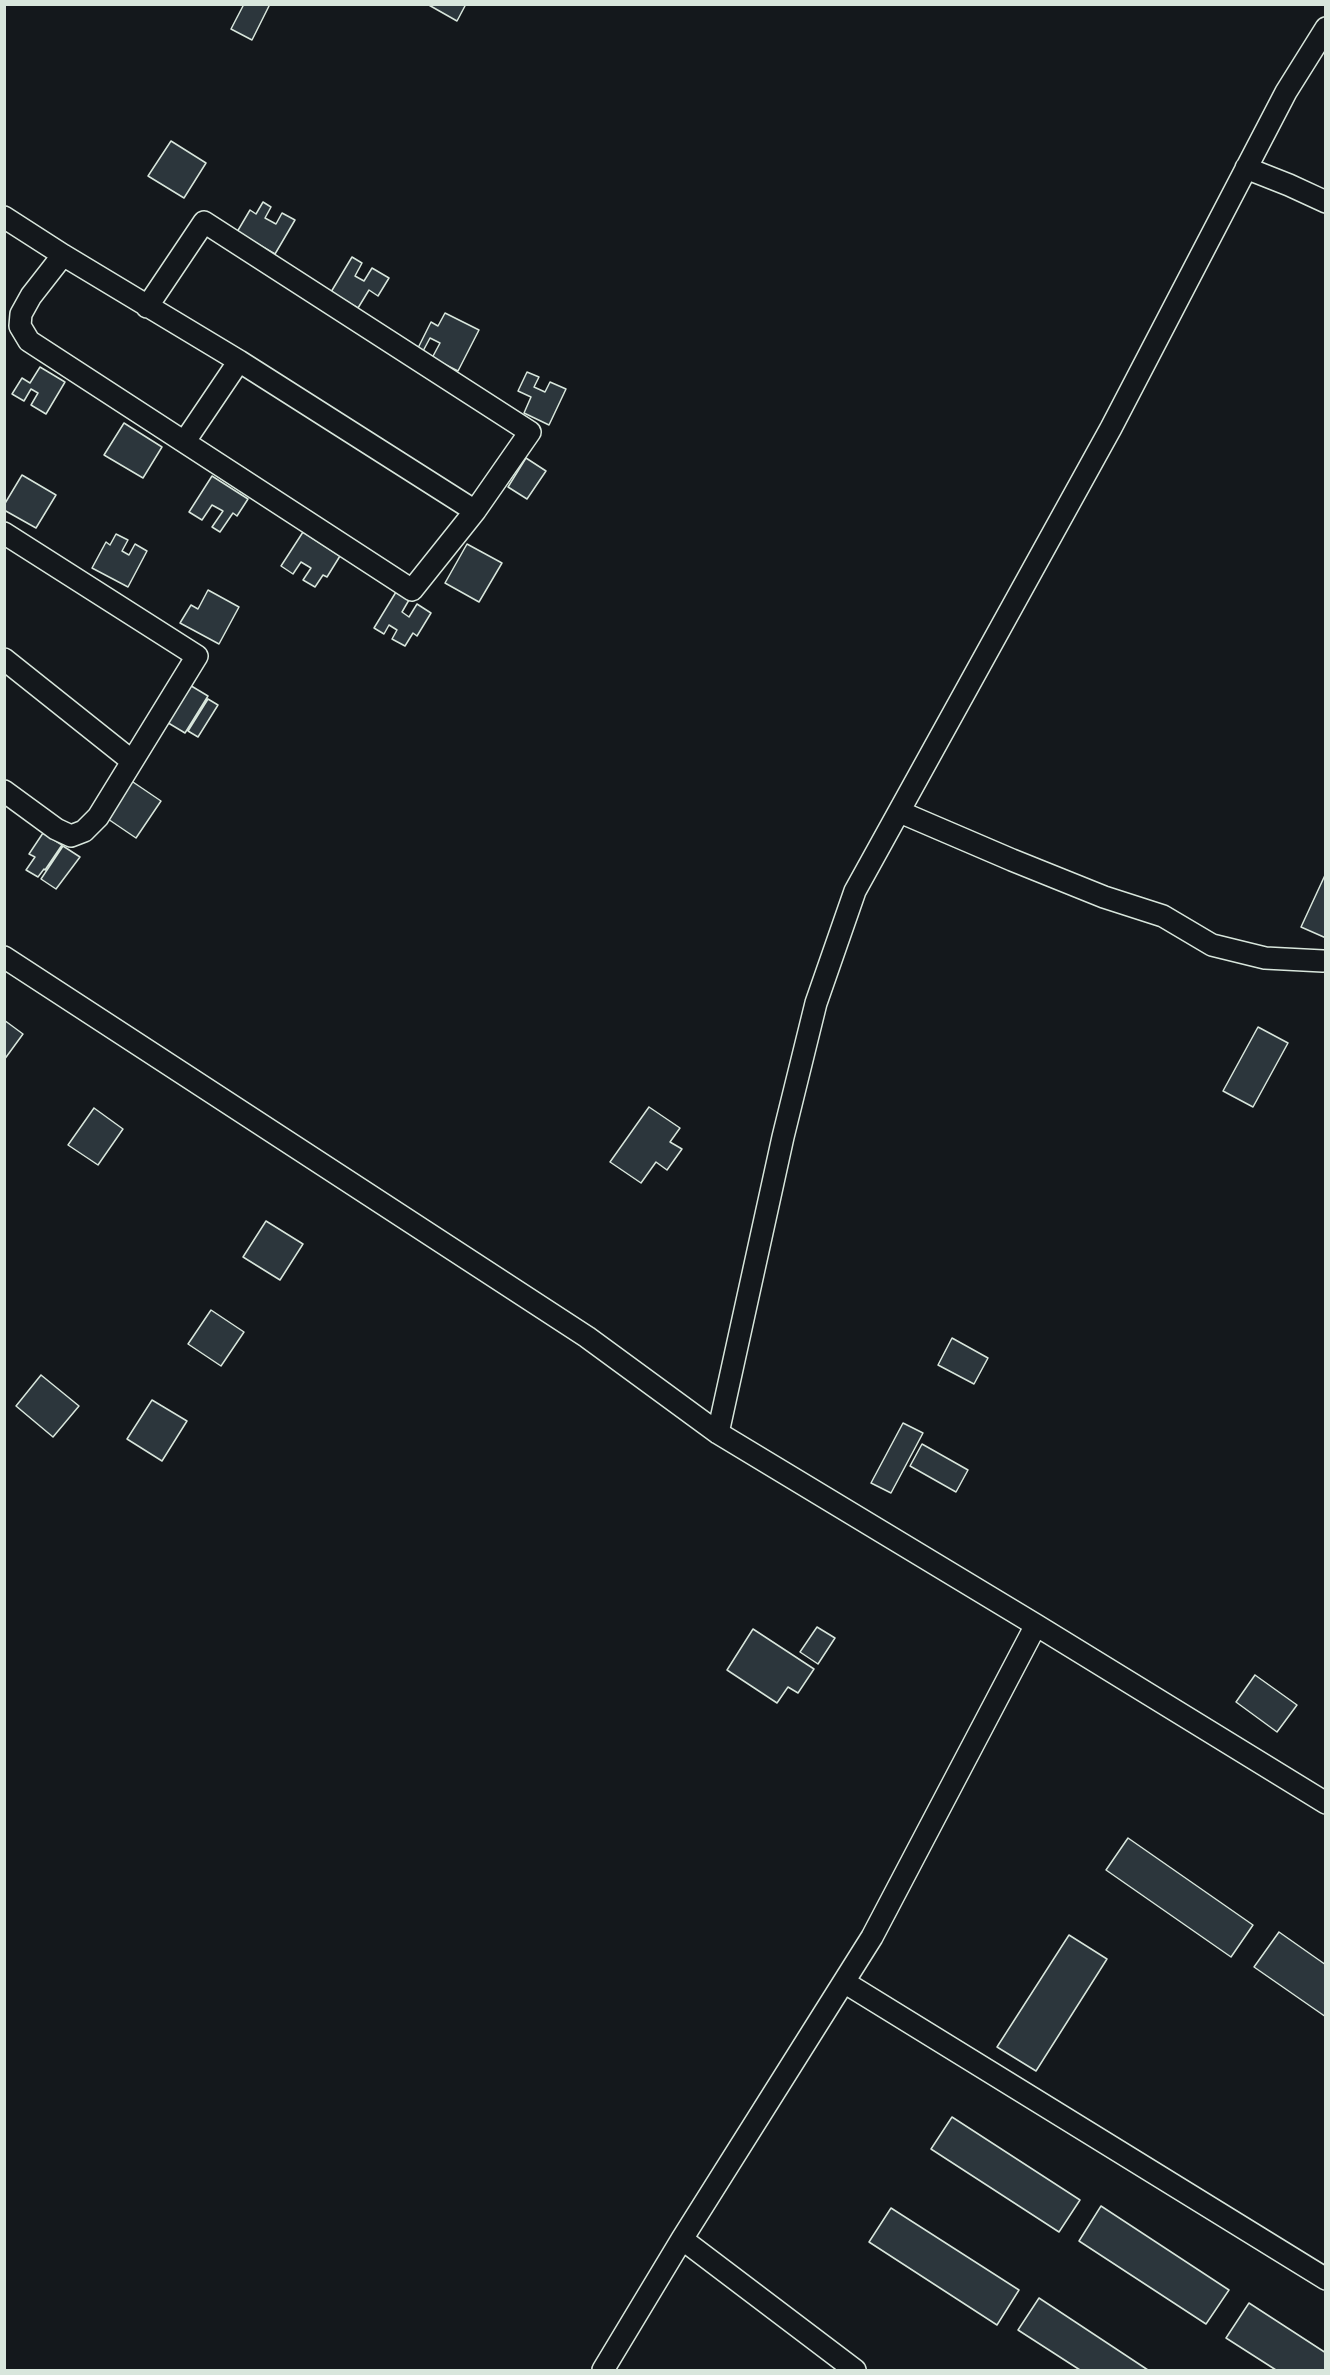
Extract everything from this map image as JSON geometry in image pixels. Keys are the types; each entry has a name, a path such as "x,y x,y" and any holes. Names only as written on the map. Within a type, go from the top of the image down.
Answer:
{"street":[{"path":"718,1433 783,1137 816,1003 855,891 1111,428 1286,92 1326,27"},
{"path":"1246,168 1326,202"},
{"path":"4,217 147,307 239,361 475,511"},
{"path":"63,255 31,296 21,314 20,326 29,341 412,590 475,511 530,432 204,222 147,307"},
{"path":"186,441 239,361"},
{"path":"4,533 196,656 98,817 84,831 71,836 56,829 4,791"},
{"path":"4,659 132,761"},
{"path":"900,812 1104,897 1163,916 1212,945 1265,958 1323,961"},
{"path":"4,957 586,1337 718,1433 1036,1624 1326,1803"},
{"path":"603,2370 682,2239 873,1937 1036,1624"},
{"path":"844,1982 1326,2278"},
{"path":"682,2239 855,2370"}],"building":[{"path":"244,4 270,4 252,40 231,29"},
{"path":"427,4 466,4 457,21"},
{"path":"171,141 206,163 184,198 148,176"},
{"path":"263,202 271,207 265,218 276,224 282,213 295,220 275,254 237,232 250,210 256,214"},
{"path":"352,257 362,263 355,276 364,281 372,268 389,278 378,296 369,290 358,308 331,292"},
{"path":"445,313 479,330 458,371 432,358 440,343 430,338 422,353 417,350 431,322 438,326"},
{"path":"40,367 65,382 46,414 31,405 38,393 31,389 24,401 12,394 22,378 30,383"},
{"path":"527,372 539,377 534,387 545,392 550,382 566,389 549,425 524,413 531,397 518,391"},
{"path":"124,423 162,447 143,478 104,455"},
{"path":"526,458 546,471 527,499 508,487"},
{"path":"22,475 56,495 36,528 4,510 4,505"},
{"path":"212,476 248,499 237,516 233,513 220,532 212,527 223,511 212,505 202,520 189,512"},
{"path":"303,532 340,556 327,577 323,575 315,587 303,580 311,568 301,562 293,574 281,566"},
{"path":"116,534 128,540 122,551 129,555 135,544 147,551 128,587 92,568 106,542 110,545"},
{"path":"467,544 502,563 479,602 445,583"},
{"path":"208,590 239,607 219,644 180,623 191,605 198,609"},
{"path":"396,592 409,600 402,612 409,617 417,604 431,613 417,636 413,633 405,646 392,639 397,630 389,625 384,634 374,628"},
{"path":"188,684 208,696 185,733 165,721"},
{"path":"208,699 218,705 198,737 188,731"},
{"path":"130,780 161,801 136,838 105,817"},
{"path":"43,833 62,845 38,877 26,870 35,857 29,854"},
{"path":"63,846 80,857 56,889 41,879"},
{"path":"1326,873 1326,938 1301,927"},
{"path":"4,1020 23,1034 4,1060"},
{"path":"1258,1027 1288,1043 1253,1107 1223,1091"},
{"path":"649,1107 680,1128 670,1142 682,1149 667,1170 656,1162 641,1183 610,1162"},
{"path":"94,1108 123,1129 98,1165 68,1145"},
{"path":"266,1221 303,1244 280,1280 243,1257"},
{"path":"211,1310 244,1332 221,1366 188,1344"},
{"path":"952,1338 988,1358 974,1384 938,1365"},
{"path":"41,1375 79,1406 53,1437 16,1406"},
{"path":"152,1400 187,1421 162,1461 127,1439"},
{"path":"903,1423 923,1433 891,1493 871,1483"},
{"path":"922,1444 968,1470 956,1492 910,1466"},
{"path":"817,1627 835,1638 818,1664 800,1652"},
{"path":"753,1629 814,1669 798,1693 788,1687 777,1703 727,1670"},
{"path":"1255,1675 1297,1705 1277,1732 1236,1702"},
{"path":"1128,1838 1253,1925 1231,1957 1106,1870"},
{"path":"1279,1932 1326,1965 1326,2017 1254,1967"},
{"path":"1069,1935 1107,1959 1036,2071 997,2047"},
{"path":"952,2117 1080,2200 1059,2232 931,2149"},
{"path":"1101,2206 1229,2290 1206,2324 1079,2241"},
{"path":"891,2208 1019,2290 997,2325 869,2242"},
{"path":"1039,2298 1148,2370 1080,2370 1018,2330"},
{"path":"1249,2303 1326,2353 1326,2370 1276,2370 1226,2338"}]}
